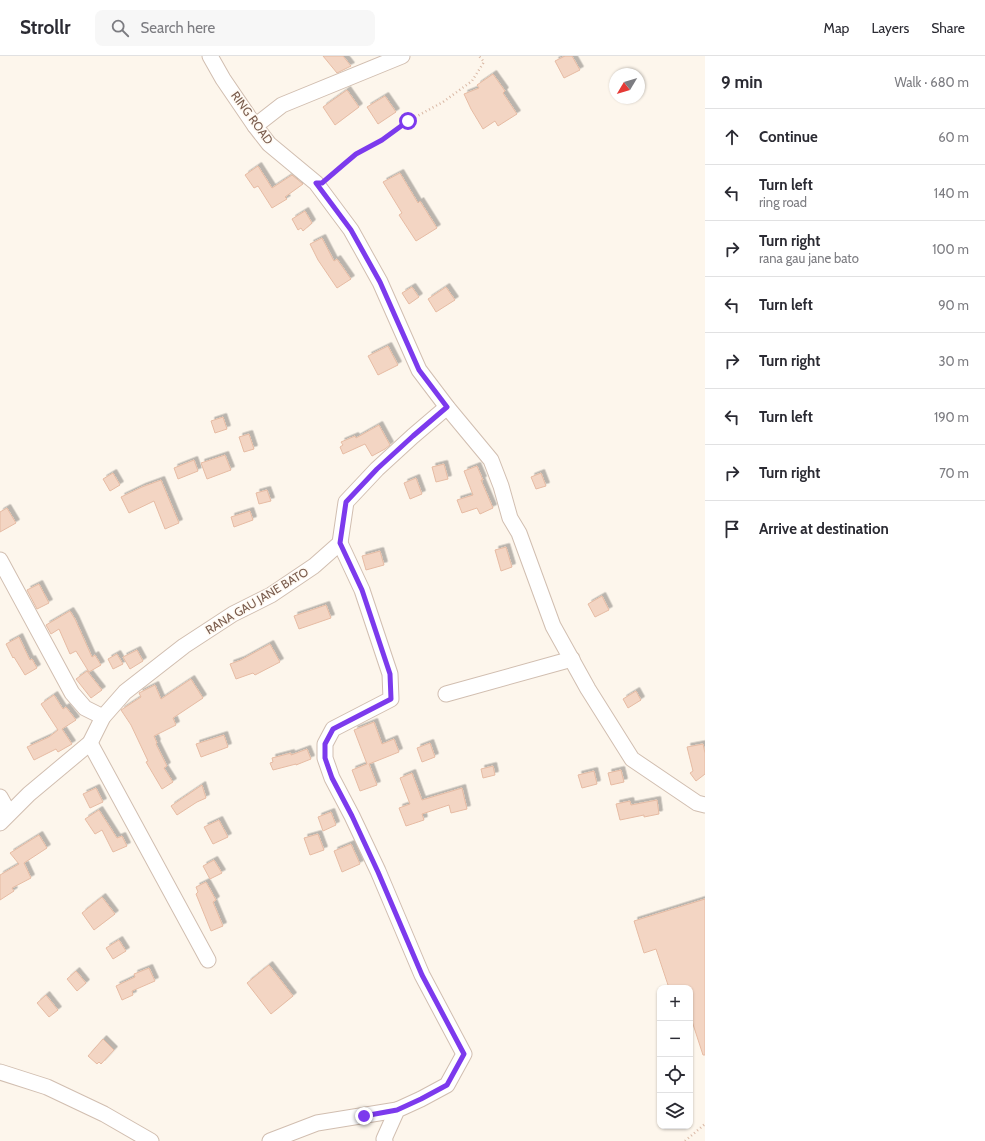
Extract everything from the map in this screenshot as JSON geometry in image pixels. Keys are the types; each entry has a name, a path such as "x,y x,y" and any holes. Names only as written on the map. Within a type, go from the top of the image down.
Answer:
{"street":[{"name":"RING ROAD","path":"210,56 223,79 269,144 316,183 351,230 380,282 419,370 447,407 491,460 501,486 510,518 519,534 553,626 588,688 632,759 697,803 705,805"},
{"path":"255,126 282,105 402,56"},
{"path":"270,1141 317,1123 397,1110 447,1085 464,1054 422,975 378,872 352,816 332,778 325,758 325,744 333,729 391,699 390,674 362,590 340,543 346,502 377,469 447,407"},
{"name":"RANA GAU JANE BATO","path":"90,743 103,717 125,692 184,646 233,614 271,595 308,570 340,543"},
{"path":"0,560 72,693 85,708 103,717"},
{"path":"446,694 572,659"},
{"path":"5,818 29,794 90,743 208,960"},
{"path":"0,797 5,818"},
{"path":"0,1072 47,1087 104,1114 151,1141"},
{"path":"385,1141 384,1139 397,1110"}],"path":[{"path":"316,183 322,183 356,154 382,140 408,121 443,102 472,81 484,62 479,56"},
{"path":"685,1141 705,1124"}],"building":[{"path":"323,56 343,56 351,66 337,73"},
{"path":"565,56 572,56 580,70 564,78 555,61"},
{"path":"493,74 505,91 503,93 517,114 498,126 495,121 483,129 464,94 479,88 477,85"},
{"path":"347,90 359,107 335,125 323,107"},
{"path":"385,96 396,112 378,124 367,107"},
{"path":"258,166 272,188 292,175 303,184 285,197 287,199 272,208 258,186 254,188 245,175"},
{"path":"400,173 418,203 420,201 437,228 416,241 399,215 402,213 383,182"},
{"path":"305,211 312,223 303,231 301,228 298,230 292,219"},
{"path":"322,238 334,261 337,259 351,279 337,288 318,260 310,244"},
{"path":"412,287 419,297 409,304 402,293"},
{"path":"446,287 455,300 436,312 428,299"},
{"path":"388,346 398,365 378,375 368,356"},
{"path":"223,417 227,429 215,433 211,421"},
{"path":"379,425 390,445 372,456 365,444 343,454 340,447 343,445 341,442 355,436 356,438"},
{"path":"249,434 254,449 244,452 239,437"},
{"path":"225,455 231,470 207,479 201,463"},
{"path":"194,460 198,471 178,479 174,468"},
{"path":"444,464 448,479 436,482 432,467"},
{"path":"477,466 483,480 481,480 493,508 480,514 477,508 462,513 457,500 473,495 464,471"},
{"path":"113,473 120,485 110,491 103,479"},
{"path":"541,473 546,486 536,489 531,477"},
{"path":"416,478 422,494 410,499 404,483"},
{"path":"161,480 179,523 165,529 154,501 129,513 121,497"},
{"path":"267,490 271,501 259,504 256,493"},
{"path":"7,508 16,523 0,532 0,512"},
{"path":"250,511 253,520 234,527 231,517"},
{"path":"506,547 512,567 501,571 495,550"},
{"path":"380,551 384,565 366,570 362,556"},
{"path":"39,584 49,603 37,609 27,590"},
{"path":"602,596 609,610 595,617 588,604"},
{"path":"326,605 331,618 299,629 294,616"},
{"path":"70,611 92,657 95,655 101,665 89,672 76,651 70,654 59,629 51,634 46,625"},
{"path":"19,637 30,660 32,659 37,668 25,675 14,657 13,658 6,644"},
{"path":"270,644 280,662 255,675 253,673 236,679 230,664 241,660"},
{"path":"137,650 143,661 130,669 123,657"},
{"path":"117,654 123,664 113,669 108,659"},
{"path":"87,671 102,690 91,698 76,679"},
{"path":"191,679 203,698 173,718 176,725 154,736 157,743 156,744 167,766 164,768 173,782 162,789 146,762 148,761 131,725 121,710 141,697 139,693 155,685 161,699"},
{"path":"636,691 641,700 628,708 623,699"},
{"path":"54,695 63,709 66,707 76,720 62,729 72,744 58,752 56,749 34,760 27,747 49,737 58,730 41,704"},
{"path":"374,722 382,744 394,739 399,752 369,764 377,785 360,791 352,770 367,764 354,730"},
{"path":"224,735 228,747 201,757 196,744"},
{"path":"430,743 435,757 422,762 417,748"},
{"path":"703,744 705,753 705,774 696,781 690,773 693,771 687,747"},
{"path":"307,749 311,759 296,765 273,770 270,763 273,762 272,758 291,753 291,755"},
{"path":"493,766 495,775 483,778 481,769"},
{"path":"621,770 624,782 611,785 608,773"},
{"path":"594,771 597,784 582,788 578,775"},
{"path":"412,773 422,800 462,788 467,809 451,813 449,805 422,814 424,820 406,826 399,808 410,804 400,778"},
{"path":"202,785 206,798 177,815 171,806"},
{"path":"96,788 103,802 90,808 83,794"},
{"path":"657,800 659,814 644,817 644,815 620,820 616,804 630,801 631,805"},
{"path":"99,810 117,838 122,836 127,846 113,852 102,830 95,834 85,819"},
{"path":"331,812 336,825 323,831 318,817"},
{"path":"219,820 228,837 213,844 204,827"},
{"path":"318,834 324,850 310,855 304,838"},
{"path":"39,835 47,848 24,863 31,878 12,888 14,891 0,900 0,875 19,864 10,853"},
{"path":"351,844 360,864 342,872 334,851"},
{"path":"214,860 222,873 210,879 203,866"},
{"path":"206,882 216,900 213,902 223,926 211,931 196,894 198,892 196,887"},
{"path":"102,897 115,914 94,930 82,913"},
{"path":"705,899 705,1055 703,1055 693,1024 693,985 668,985 656,949 644,953 634,921"},
{"path":"119,940 126,951 113,959 106,948"},
{"path":"269,965 293,996 271,1014 247,983"},
{"path":"149,968 155,981 132,991 133,995 122,1000 116,986 135,977 134,974"},
{"path":"76,971 86,983 77,991 67,979"},
{"path":"46,995 58,1010 49,1017 37,1003"},
{"path":"103,1039 114,1050 101,1064 99,1062 97,1064 88,1056"}],"route":[{"path":"364,1116 397,1110 447,1085 464,1054 422,975 378,872 352,816 332,778 325,758 325,744 333,729 391,699 390,674 362,590 340,543 346,502 377,469 447,407 419,370 380,282 351,230 316,183 322,183 356,154 382,140 408,121"}]}
